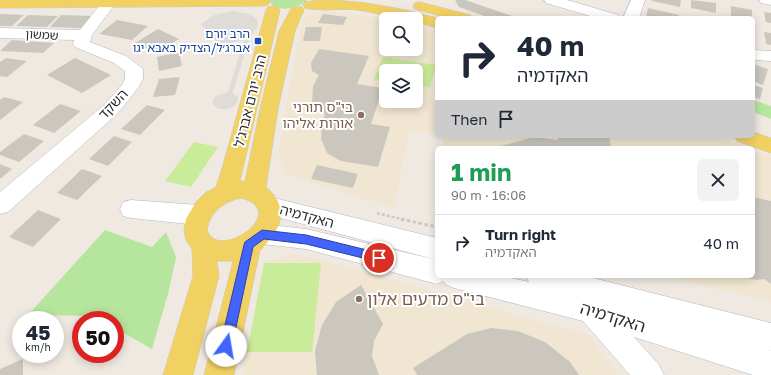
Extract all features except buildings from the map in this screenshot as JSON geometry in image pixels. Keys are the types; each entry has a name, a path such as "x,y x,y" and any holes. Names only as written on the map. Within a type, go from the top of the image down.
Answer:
{"main road":[{"path":"380,0 418,6 458,16"},
{"path":"0,4 266,4 280,11 307,5 326,4 356,6 396,13 435,23"},
{"name":"הרב יורם אברג'ל","path":"225,192 234,165 266,4"},
{"name":"הרב יורם אברג'ל","path":"262,198 269,109 287,31 307,5"},
{"path":"755,127 771,132"},
{"path":"749,138 771,146"},
{"path":"219,375 255,240 270,220 262,198 241,189 225,192 210,201 198,215 196,232 204,245 223,251 234,250 255,240"},
{"path":"178,375 206,276 204,245"}],"street":[{"path":"551,0 606,16"},
{"path":"633,16 638,0"},
{"path":"766,0 771,1"},
{"path":"82,33 108,4"},
{"name":"שמשון","path":"0,33 82,33"},
{"name":"השקד","path":"0,205 111,109 129,88 134,79 134,68 127,61 116,55 88,48 81,44 82,33"},
{"path":"755,55 771,56"},
{"name":"האקדמיה","path":"262,198 317,219 435,248"},
{"path":"131,209 198,215"},
{"name":"האקדמיה","path":"255,240 306,240 435,272"},
{"name":"האקדמיה","path":"462,278 591,310 771,366"},
{"name":"האקדמיה","path":"547,278 771,337"},
{"path":"591,310 649,375"}],"shaded area":[{"path":"233,11 250,14 257,19 258,26 250,36 233,93 238,97 238,101 234,106 228,109 220,109 215,107 212,103 214,98 218,95 228,92 244,40 231,43 218,43 201,24 214,15"},
{"name":"בי\"ס תורני אורות אליהו","path":"325,11 379,18 379,56 423,56 423,28 435,31 435,135 409,130 394,208 286,174 278,154 303,16"},
{"path":"444,138 722,138 743,146 442,146"},
{"path":"755,151 771,157 771,302 673,278 755,278"},
{"name":"בי\"ס מדעים אלון","path":"292,254 318,259 588,335 618,375 243,375 264,263"}],"green space":[{"path":"269,0 307,0 299,6 282,9 276,7"},
{"path":"383,57 435,65 430,87 423,86 423,64 380,64"},
{"path":"379,67 379,80 374,79"},
{"path":"755,101 771,106 771,119 755,113"},
{"path":"194,142 218,147 191,187 165,181"},
{"path":"105,230 152,247 166,232 176,257 168,294 152,349 124,333 124,311 72,311 72,316 64,316 64,311 32,311"},
{"path":"264,263 321,263 312,352 247,352"}],"place":[{"name":"הרב יורם אברג׳ל/הצדיק באבא יגו","path":"258,41"},
{"name":"בי\"ס תורני אורות אליהו","path":"361,115"},
{"name":"בי\"ס מדעים אלון","path":"359,299"}],"route":[{"path":"226,346 249,245 262,234 306,240 379,258"}]}
